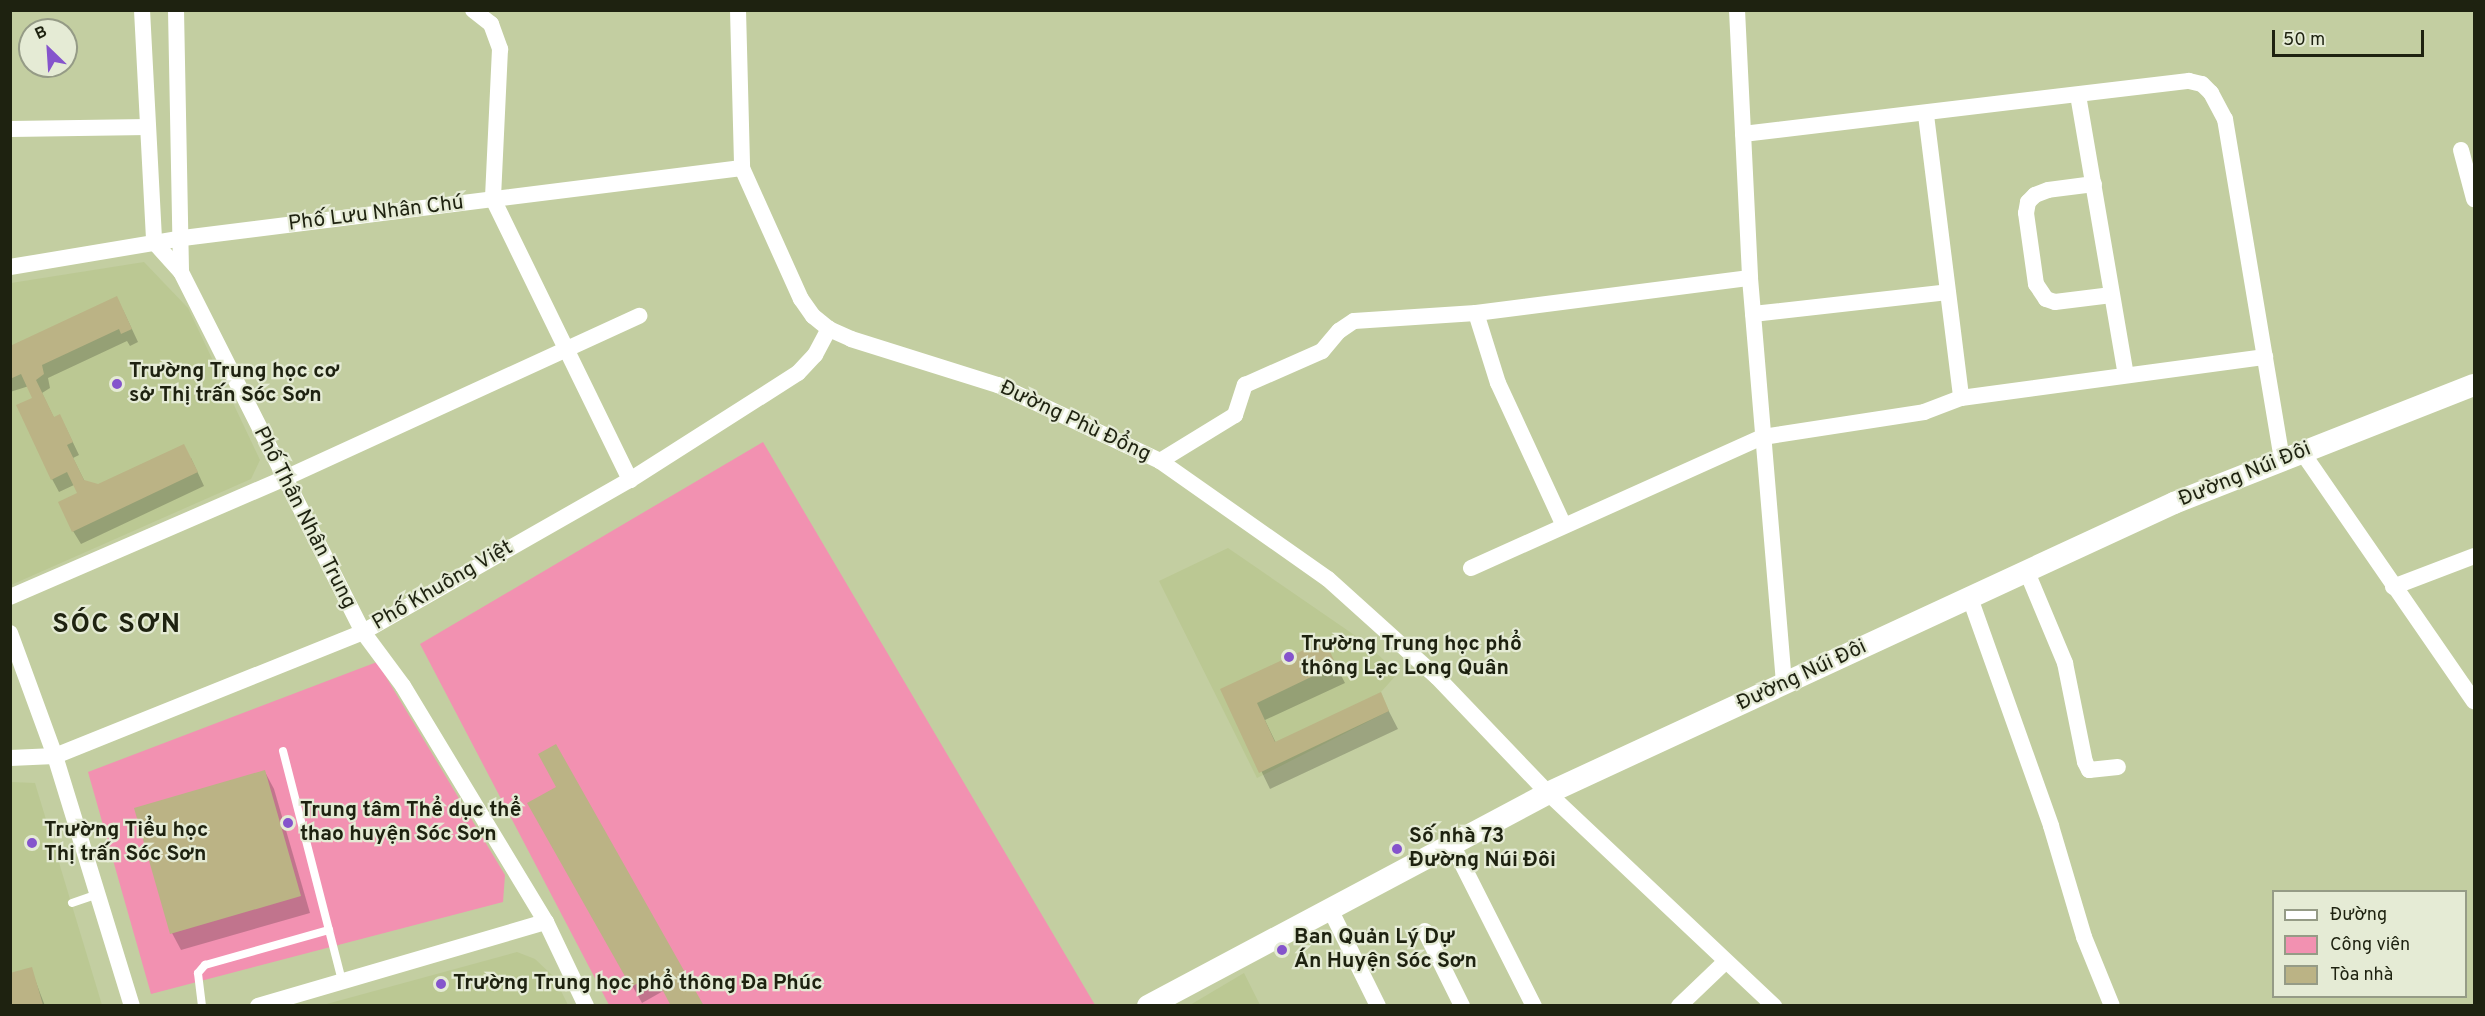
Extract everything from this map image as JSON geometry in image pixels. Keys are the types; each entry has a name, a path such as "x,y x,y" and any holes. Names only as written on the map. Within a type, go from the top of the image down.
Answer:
{"main road":[{"name":"Đường Núi Đôi","path":"1153,1004 1548,793 2174,503 2475,385"}],"street":[{"path":"142,10 154,242"},
{"name":"Phố Thân Nhân Trung","path":"176,10 183,238 181,272"},
{"path":"473,10 490,24 500,49 494,199 630,480"},
{"name":"Đường Phù Đổng","path":"738,10 742,168 801,299 828,329 998,385 1160,461 1329,579 1437,677 1548,793 1725,963 1773,1005"},
{"path":"1737,10 1750,278 1784,685"},
{"path":"1743,134 1926,115 2189,81 2202,84 2211,93 2225,119 2265,357 2292,456 2393,587 2475,701"},
{"path":"2078,95 2126,375"},
{"path":"1926,115 1961,398"},
{"path":"10,129 148,127"},
{"path":"2460,150 2475,199"},
{"name":"Phố Lưu Nhân Chú","path":"10,267 183,238 742,168"},
{"path":"2094,184 2048,190 2035,195 2028,202 2026,213 2036,284 2046,299 2055,302 2112,295"},
{"name":"Phố Thân Nhân Trung","path":"154,242 181,272 283,479 363,632 403,686 546,922 586,1005"},
{"path":"1160,461 1235,415 1245,385 1322,351 1339,331 1354,321 1476,313 1750,278"},
{"path":"1753,314 1948,292"},
{"path":"1476,313 1498,383 1564,526"},
{"path":"10,597 283,479 567,351 639,316"},
{"name":"Phố Khuông Việt","path":"10,758 55,756 363,632 630,480 798,373 815,355 828,329"},
{"path":"1471,568 1763,437 1924,412 1961,398 2265,357"},
{"path":"2393,587 2475,556"},
{"path":"2027,572 2065,663 2085,762 2089,770 2118,767"},
{"path":"1970,598 2048,815 2084,937 2112,1005"},
{"path":"10,633 55,756 132,1005"},
{"path":"1452,844 1534,1005"},
{"path":"1330,909 1378,1005"},
{"path":"258,1005 546,922"},
{"path":"1425,931 1462,1005"},
{"path":"1679,1005 1725,963"}],"lane":[{"path":"283,751 342,981"},
{"path":"72,903 98,894"},
{"path":"202,1005 198,973 205,965 329,930"}],"shaded area":[{"name":"Trường Trung học cơ sở Thị trấn Sóc Sơn","path":"144,262 188,308 260,460 251,479 11,585 11,283"},
{"name":"Trường Trung học phổ thông Lạc Long Quân","path":"1228,548 1363,641 1398,673 1381,692 1389,711 1257,778 1159,581"},
{"name":"Trường Tiểu học Thị trấn Sóc Sơn","path":"11,782 35,783 102,1005 11,1006"},
{"path":"517,952 535,959 554,977 568,1005 323,1005"},
{"path":"1244,973 1260,1005 1190,1005"}],"green space":[{"path":"763,442 1095,1005 609,1005 420,644"},
{"name":"Trung tâm Thể dục thể thao huyện Sóc Sơn","path":"377,662 505,875 503,902 151,994 88,772"}],"building":[{"path":"117,296 132,329 121,334 119,329 42,365 44,374 36,380 54,417 60,414 73,442 67,445 84,480 98,484 184,444 198,472 72,532 58,502 77,493 67,472 51,480 16,405 32,398 21,374 10,379 10,346"},
{"path":"1325,640 1336,665 1257,703 1275,742 1381,692 1389,711 1259,773 1220,689"},
{"path":"556,744 704,1006 671,1006 654,974 631,987 527,803 556,787 538,754"},
{"path":"265,770 301,896 170,934 134,808"},
{"path":"32,967 43,1005 10,1006 10,973"}],"place":[{"name":"Trường Trung học cơ sở Thị trấn Sóc Sơn","path":"117,384"},
{"name":"Trường Trung học phổ thông Lạc Long Quân","path":"1289,657"},
{"name":"Trung tâm Thể dục thể thao huyện Sóc Sơn","path":"288,823"},
{"name":"Trường Tiểu học Thị trấn Sóc Sơn","path":"32,843"},
{"name":"Số nhà 73 Đường Núi Đôi","path":"1397,849"},
{"name":"Ban Quản Lý Dự Án Huyện Sóc Sơn","path":"1282,950"},
{"name":"Trường Trung học phổ thông Đa Phúc","path":"441,984"}],"district":[{"name":"SÓC SƠN","path":"117,626"}]}
